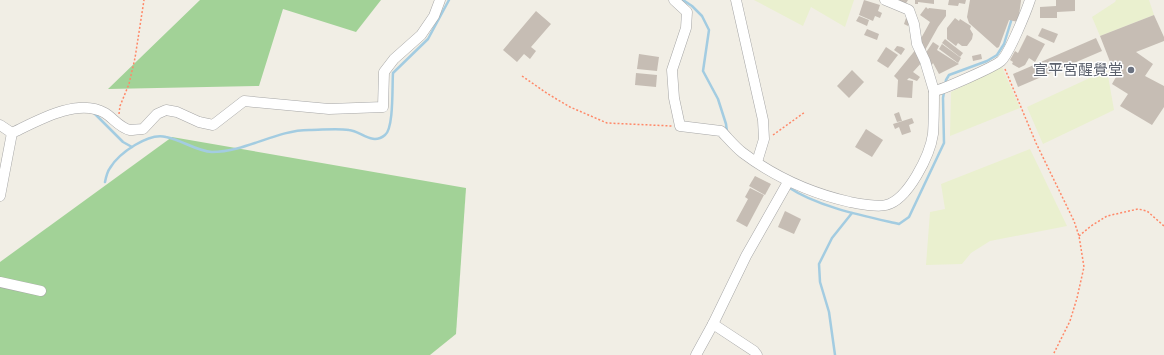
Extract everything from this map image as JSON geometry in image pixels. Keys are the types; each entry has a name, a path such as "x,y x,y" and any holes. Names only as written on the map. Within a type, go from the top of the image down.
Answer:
{"street":[{"path":"12,133 56,113 90,107 105,113 130,130 143,129 157,114 166,110 178,112 199,122 213,125 244,100 329,109 383,107 384,72 394,59 421,35 434,16 440,0"},
{"path":"674,0 687,12 686,28 672,70 674,98 680,126 721,131 742,152 788,182 835,199 860,204 886,206 898,199 910,185 928,153 932,134 935,91 925,61 917,44 914,24 909,10 912,0"},
{"path":"736,0 763,120 764,139 757,162"},
{"path":"885,0 909,10"},
{"path":"935,91 1002,61 1030,0"},
{"path":"0,125 12,133"},
{"path":"0,196 12,133"},
{"path":"696,355 746,256 788,182"},
{"path":"0,282 41,291"},
{"path":"713,324 754,351 757,355"}],"path":[{"path":"118,123 120,106 129,84 135,58 144,0"},
{"path":"1002,61 1036,143 1074,221 1079,236 1084,267 1070,321 1053,355"},
{"path":"522,76 570,107 607,123 680,126"},
{"path":"764,139 770,137 805,112"},
{"path":"1079,236 1090,226 1107,216 1138,209 1147,211 1164,226"}],"green space":[{"path":"200,0 381,0 356,32 283,9 259,86 108,89"},
{"path":"754,0 854,0 845,27 811,7 803,26"},
{"path":"1116,0 1149,0 1154,15 1100,36 1092,17"},
{"path":"1002,67 1020,108 950,136 951,92"},
{"path":"1107,70 1114,110 1043,144 1027,107"},
{"path":"172,137 466,188 456,334 430,355 0,355 0,262"},
{"path":"1030,149 1067,226 990,241 971,253 962,264 926,265 930,212 945,209 941,184"}],"building":[{"path":"864,0 880,5 878,11 882,13 880,18 875,16 873,21 859,15"},
{"path":"900,0 908,0 905,5 899,2"},
{"path":"915,0 934,0 934,4 918,2 918,4 915,4"},
{"path":"949,0 966,0 965,4 959,3 958,6 948,5"},
{"path":"970,0 1021,0 1018,22 1009,20 999,47 997,48 969,23 967,17"},
{"path":"1056,0 1075,0 1075,11 1057,12 1057,18 1040,18 1040,7 1056,6"},
{"path":"926,7 928,9 946,10 946,16 924,52 919,42 930,22 920,15"},
{"path":"536,11 551,24 531,47 536,51 530,59 524,54 517,62 503,50"},
{"name":"宣平宮醒覺堂","path":"1154,15 1164,37 1164,41 1136,52 1153,64 1145,76 1164,86 1164,107 1152,125 1120,106 1128,94 1112,84 1116,77 1100,36"},
{"path":"859,16 869,20 867,26 856,21"},
{"path":"906,18 910,22 908,26 904,24"},
{"path":"955,18 959,21 960,19 971,26 970,29 973,34 972,39 967,46 962,46 958,43 956,46 947,39 947,28"},
{"path":"1042,28 1058,34 1054,43 1038,36"},
{"path":"867,29 879,34 877,40 864,35"},
{"path":"1027,35 1045,44 1035,62 1029,58 1025,65 1019,68 1012,64 1013,62 1010,60 1015,51 1018,53"},
{"path":"1096,38 1102,51 1018,87 1013,74"},
{"path":"945,39 963,53 960,57 942,43"},
{"path":"933,42 939,46 937,50 959,64 939,74 933,63 930,68 925,54"},
{"path":"942,44 961,58 958,63 939,49"},
{"path":"897,46 905,49 901,55 894,50"},
{"path":"886,47 898,55 888,68 877,61"},
{"path":"917,48 923,61 913,72 920,77 917,81 909,78 907,80 913,81 912,98 897,97 898,80 894,76"},
{"path":"639,54 659,57 657,71 637,69"},
{"path":"981,54 982,59 973,61 972,56"},
{"path":"852,70 864,82 849,98 837,86"},
{"path":"636,73 657,75 656,87 635,85"},
{"path":"899,112 902,121 897,122 894,114"},
{"path":"912,118 914,123 909,125 911,132 902,135 899,127 895,129 893,124"},
{"path":"866,129 883,140 872,157 855,147"},
{"path":"755,176 771,184 765,195 749,186"},
{"path":"750,188 764,195 747,227 736,221 748,199 745,197"},
{"path":"785,211 801,219 794,234 778,227"}],"waterway":[{"path":"105,182 109,170 114,162 127,150 143,141 159,136 172,138 200,150 212,152 237,149 285,133 297,131 344,129 353,131 371,139 380,138 388,131 390,124 393,73 428,39 449,0"},
{"path":"683,0 692,6 702,16 709,30 703,71 718,99 727,132"},
{"path":"945,85 949,75 987,61 997,55 1004,44 1012,18"},
{"path":"788,187 800,194 827,205 856,214 899,224 909,217 944,143 944,92"},
{"path":"94,113 123,142 132,147"},
{"path":"835,355 829,312 820,282 819,264 832,238 852,213"}],"place":[{"name":"宣平宮醒覺堂","path":"1131,70"}]}
